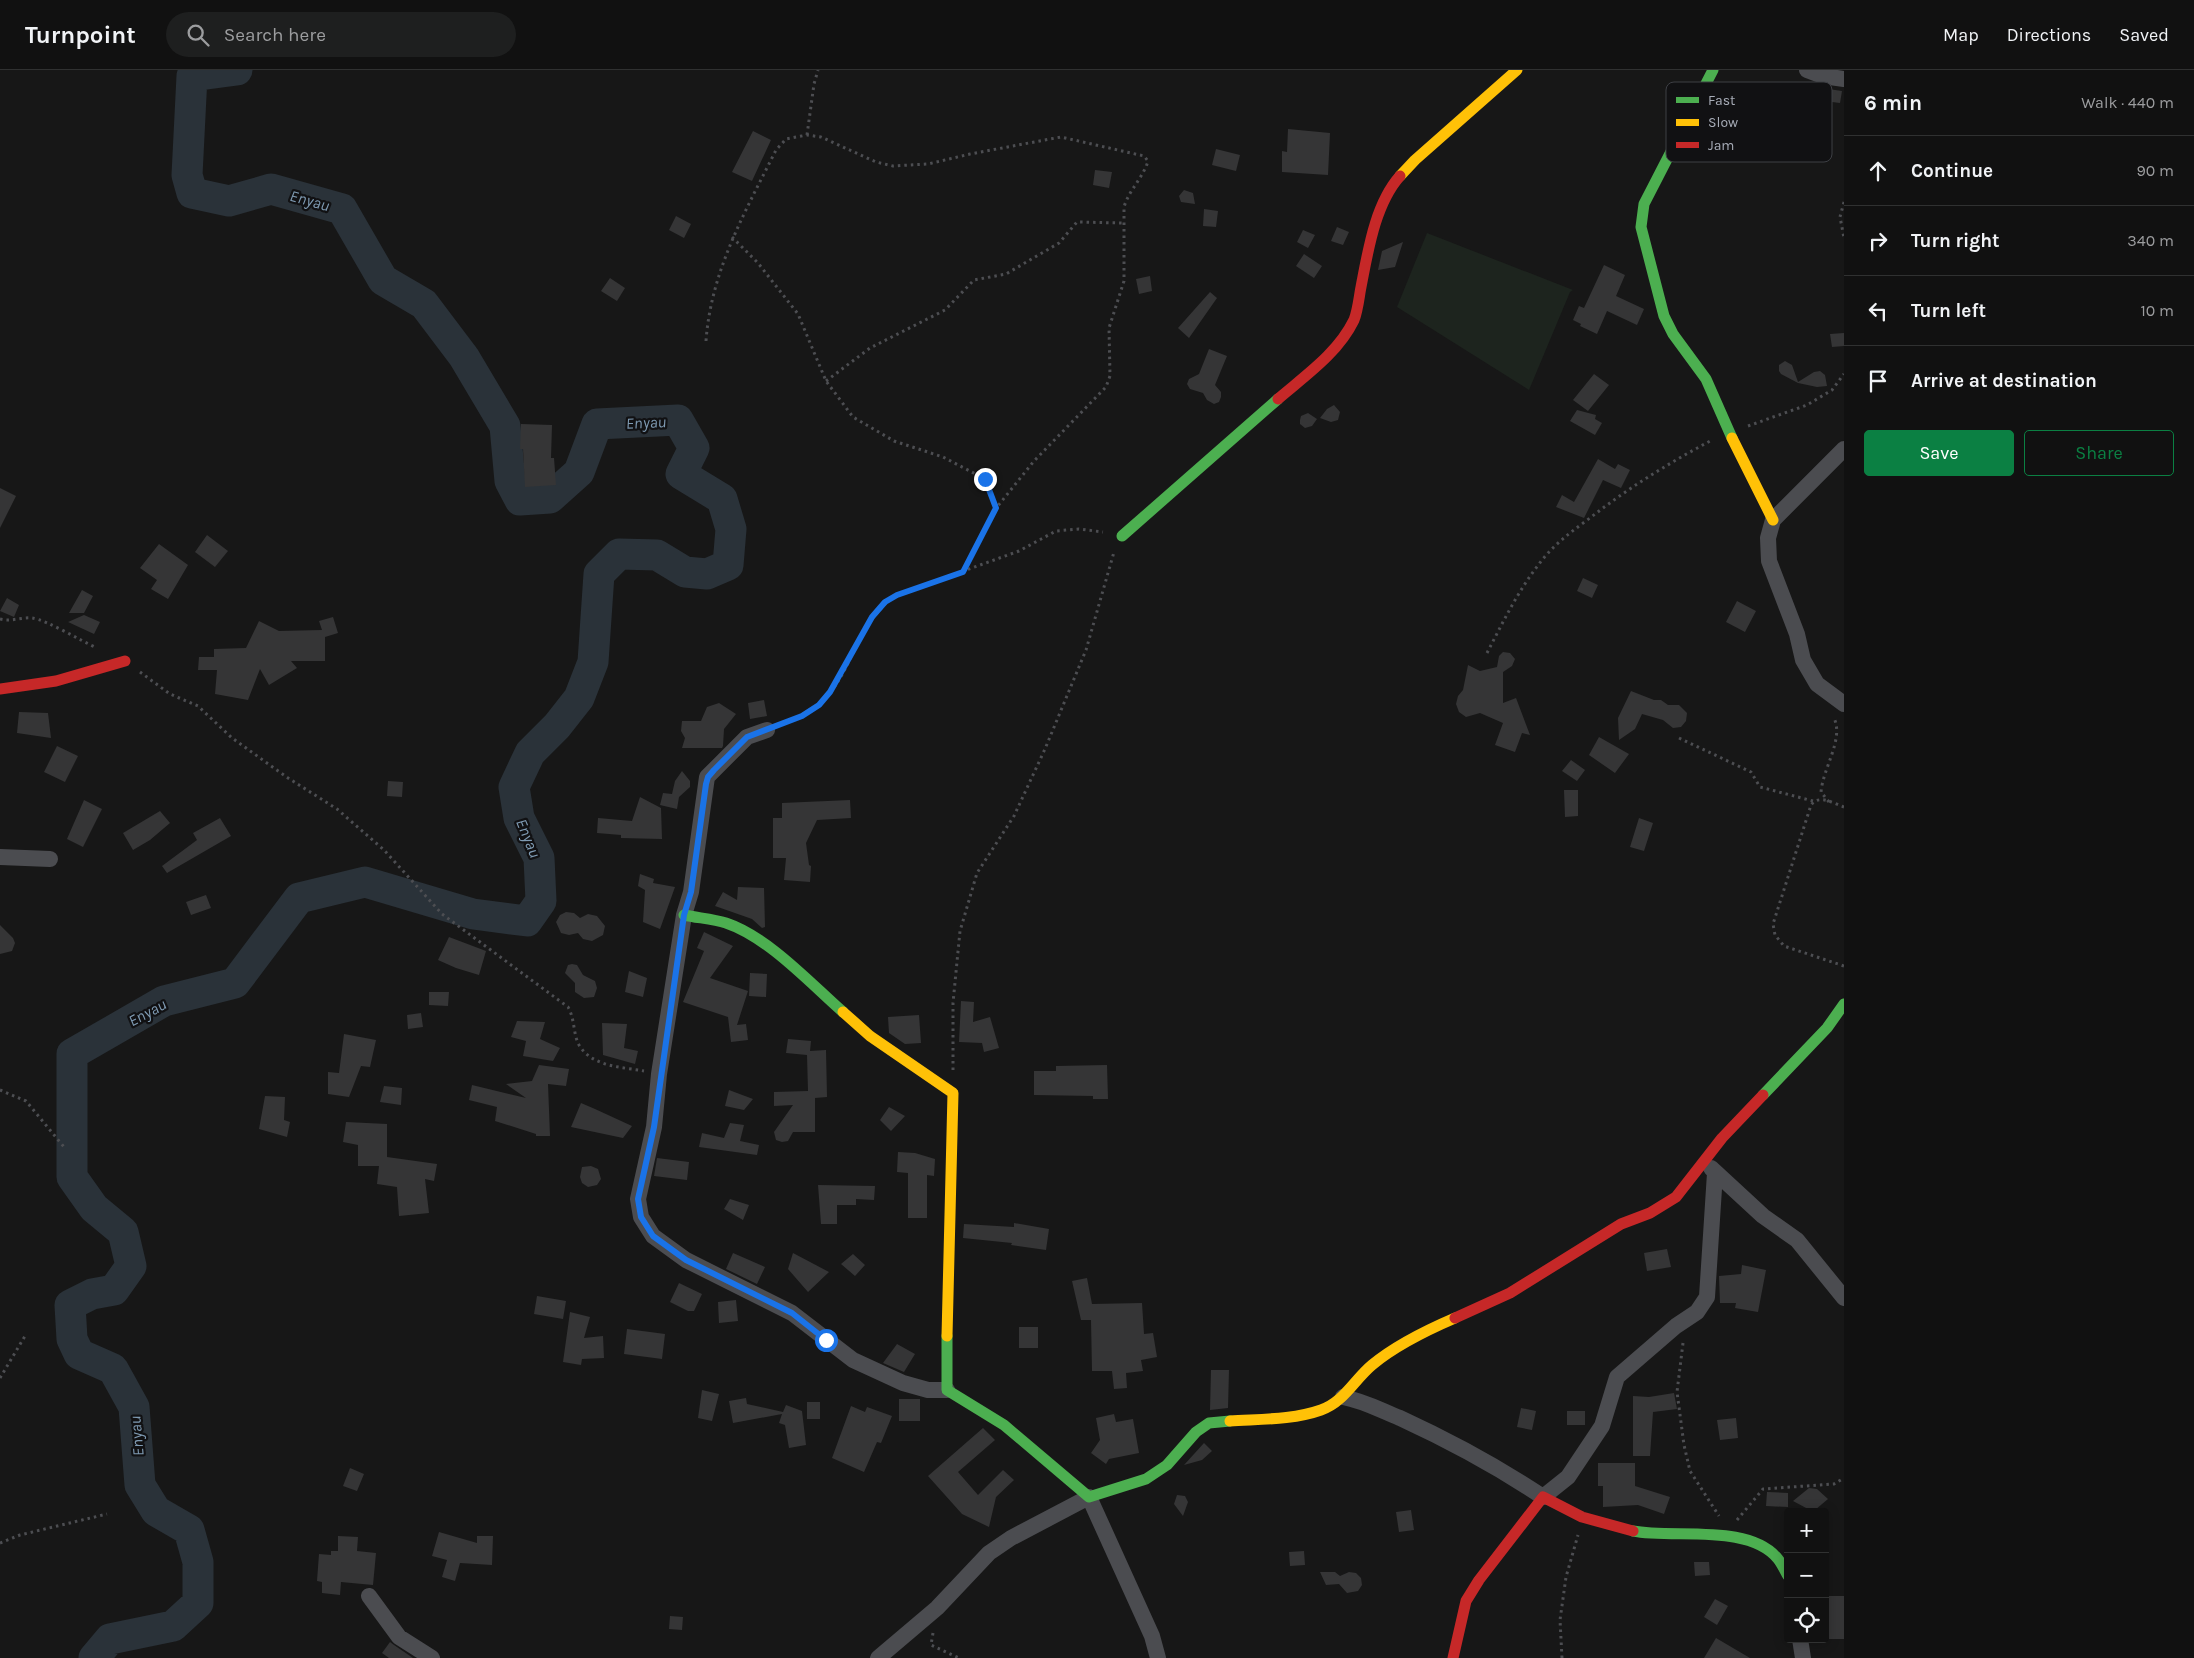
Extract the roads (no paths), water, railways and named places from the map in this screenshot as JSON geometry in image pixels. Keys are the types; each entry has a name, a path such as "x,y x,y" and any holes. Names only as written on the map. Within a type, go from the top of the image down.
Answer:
{"street":[{"path":"1122,536 1341,344 1355,318 1369,247 1393,184 1415,160 1517,70"},
{"path":"1708,82 1714,70"},
{"path":"1807,70 1823,76 1844,79"},
{"path":"1666,162 1644,204 1641,227 1664,316 1673,334 1692,357 1706,379 1729,432 1773,520"},
{"path":"1837,709 1817,684 1803,660 1797,634 1769,561 1768,538 1773,520 1844,449"},
{"path":"0,689 56,681 124,661"},
{"path":"767,730 747,737 708,777 691,892 684,915 654,1127 638,1199 641,1217 653,1236 686,1260 792,1313 853,1360 903,1383 928,1390 947,1390 986,1411 1038,1451 1088,1497 1152,1636 1158,1658"},
{"path":"0,857 50,859"},
{"path":"684,915 726,924 748,933 773,951 870,1036 953,1093 950,1260 946,1342 947,1390"},
{"path":"1453,1658 1466,1600 1479,1580 1543,1497 1568,1476 1602,1426 1617,1376 1676,1326 1697,1312 1707,1297 1710,1167 1722,1138 1827,1028 1844,1004"},
{"path":"1710,1167 1763,1216 1797,1240 1844,1298"},
{"path":"878,1658 937,1608 988,1553 1011,1538 1088,1497 1146,1479 1167,1465 1196,1432 1210,1423 1309,1414 1322,1410 1343,1398 1372,1365 1423,1332 1510,1293 1622,1224 1650,1213 1676,1197 1710,1167"},
{"path":"1343,1398 1368,1403 1438,1435 1472,1455 1497,1466 1543,1497 1583,1518 1652,1534 1732,1537 1759,1544 1770,1552 1784,1568"},
{"path":"369,1596 398,1637 432,1658"},
{"path":"1801,1643 1803,1658"}],"waterway":[{"name":"Enyau","path":"94,1658 110,1639 173,1626 198,1603 198,1562 189,1530 156,1511 140,1485 134,1407 113,1369 79,1354 72,1339 70,1305 92,1294 114,1290 131,1266 123,1232 94,1208 72,1177 72,1054 164,1001 235,983 299,898 365,882 473,914 527,921 541,901 539,858 519,818 514,787 530,753 557,726 579,698 593,662 599,574 619,554 657,555 685,572 707,574 728,565 731,529 722,499 681,474 694,448 678,420 597,424 579,472 550,498 520,500 510,481 505,426 464,357 424,304 383,280 342,209 271,189 229,201 192,193 187,175 192,76 237,70"}]}
